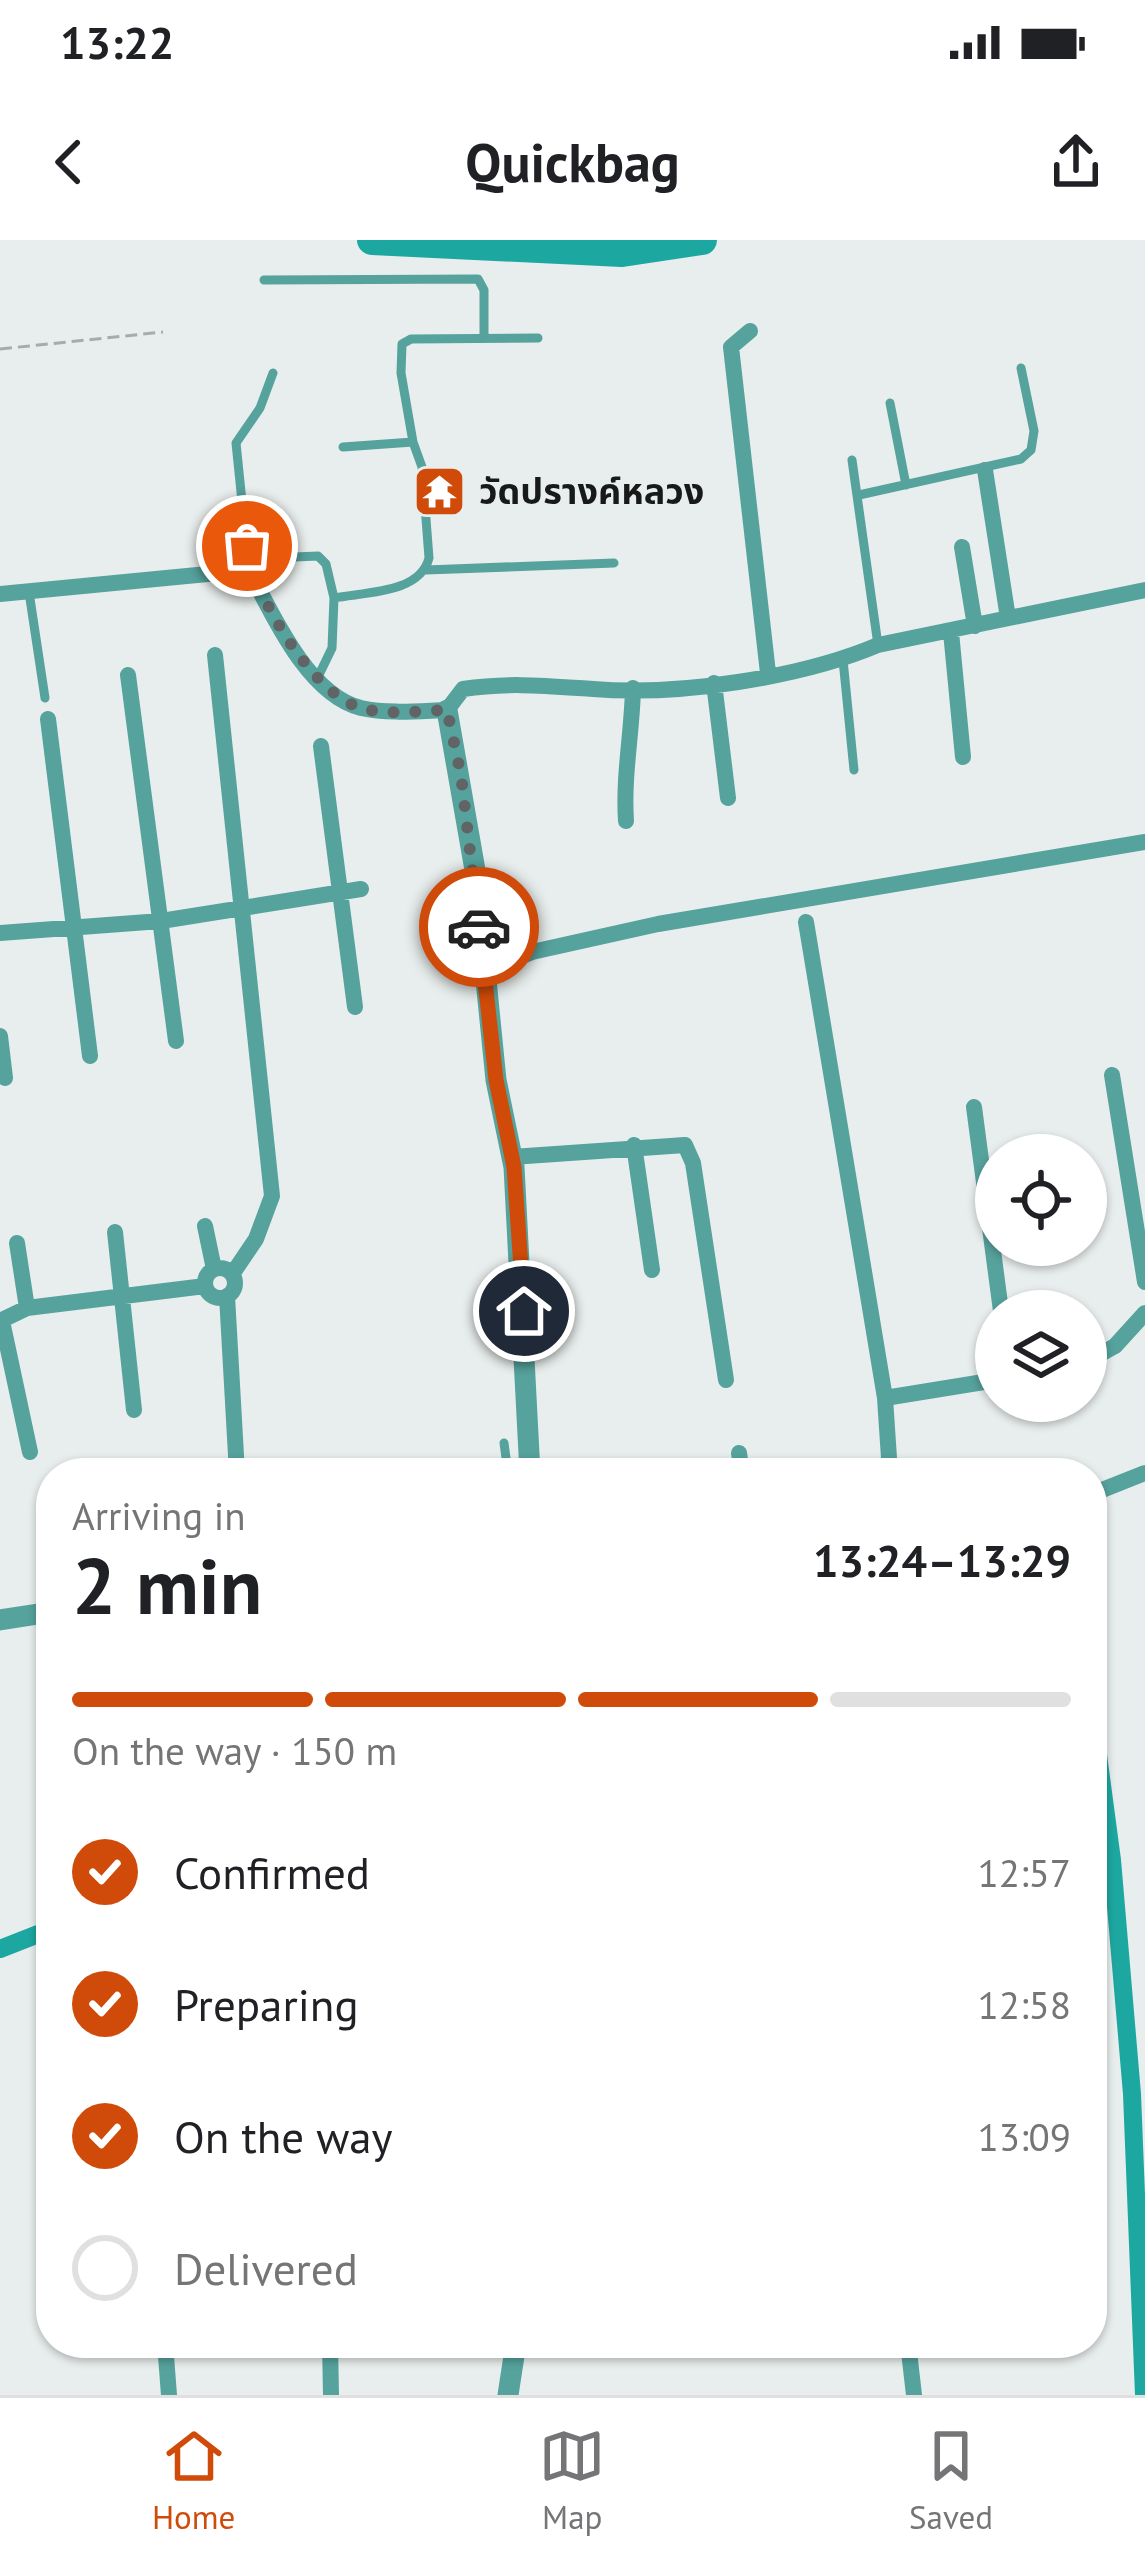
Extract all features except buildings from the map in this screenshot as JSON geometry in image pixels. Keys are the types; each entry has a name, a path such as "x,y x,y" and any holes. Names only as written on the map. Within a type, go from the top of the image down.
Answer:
{"street":[{"path":"750,331 731,347 768,673"},
{"path":"985,470 1008,618"},
{"path":"962,547 976,626"},
{"path":"0,594 249,564 317,679 356,707 447,710"},
{"path":"529,1458 512,1156 482,972 475,870 447,710 463,689 509,682 633,688 714,683 843,660 878,645 1145,590"},
{"path":"951,632 963,758"},
{"path":"30,1452 1,1321 27,1308 217,1276 256,1239 272,1196 215,655"},
{"path":"128,675 176,1040"},
{"path":"714,683 728,798"},
{"path":"626,821 623,764 632,740 633,688"},
{"path":"48,719 90,1056"},
{"path":"321,746 356,1007"},
{"path":"482,972 532,952 635,928 1145,842"},
{"path":"0,932 161,920 361,889"},
{"path":"806,922 885,1398 889,1458"},
{"path":"0,1036 5,1078"},
{"path":"1112,1075 1145,1282"},
{"path":"974,1107 998,1290"},
{"path":"512,1156 675,1142 689,1150 726,1380"},
{"path":"634,1145 652,1270"},
{"path":"205,1226 217,1276 235,1286 227,1297 236,1458"},
{"path":"115,1232 134,1410"},
{"path":"17,1243 27,1308"},
{"path":"1107,1350 1145,1313"},
{"path":"885,1398 975,1383"},
{"path":"739,1453 740,1458"},
{"path":"1107,1488 1145,1473"},
{"path":"0,1620 36,1614"},
{"path":"166,2358 169,2395"},
{"path":"330,2358 331,2395"},
{"path":"508,2395 514,2358"},
{"path":"910,2358 914,2395"}],"lane":[{"path":"264,280 478,279 484,290 484,337"},
{"path":"426,570 424,486 401,373 403,344 538,338"},
{"path":"860,495 985,470 1031,450 1031,407 1021,368"},
{"path":"273,373 260,408 236,442 249,564 321,557 334,598 332,648 317,679"},
{"path":"890,403 906,485"},
{"path":"343,447 413,442"},
{"path":"853,460 878,645"},
{"path":"334,598 412,583 426,570 614,563"},
{"path":"29,592 45,698"},
{"path":"843,660 854,770"},
{"path":"504,1443 506,1458"}],"path":[{"path":"0,349 163,332"}],"waterway":[{"path":"372,240 622,252 702,240"},
{"path":"1107,1822 1132,2094 1144,2395"},
{"path":"0,1949 36,1935"}],"way so far":[{"path":"247,546 256,585 322,686 356,707 395,712 447,710 461,775 479,927"}],"place":[{"name":"วัดปรางค์หลวง","path":"440,491"}],"route":[{"path":"479,927 496,1080 514,1167 524,1311"}]}
